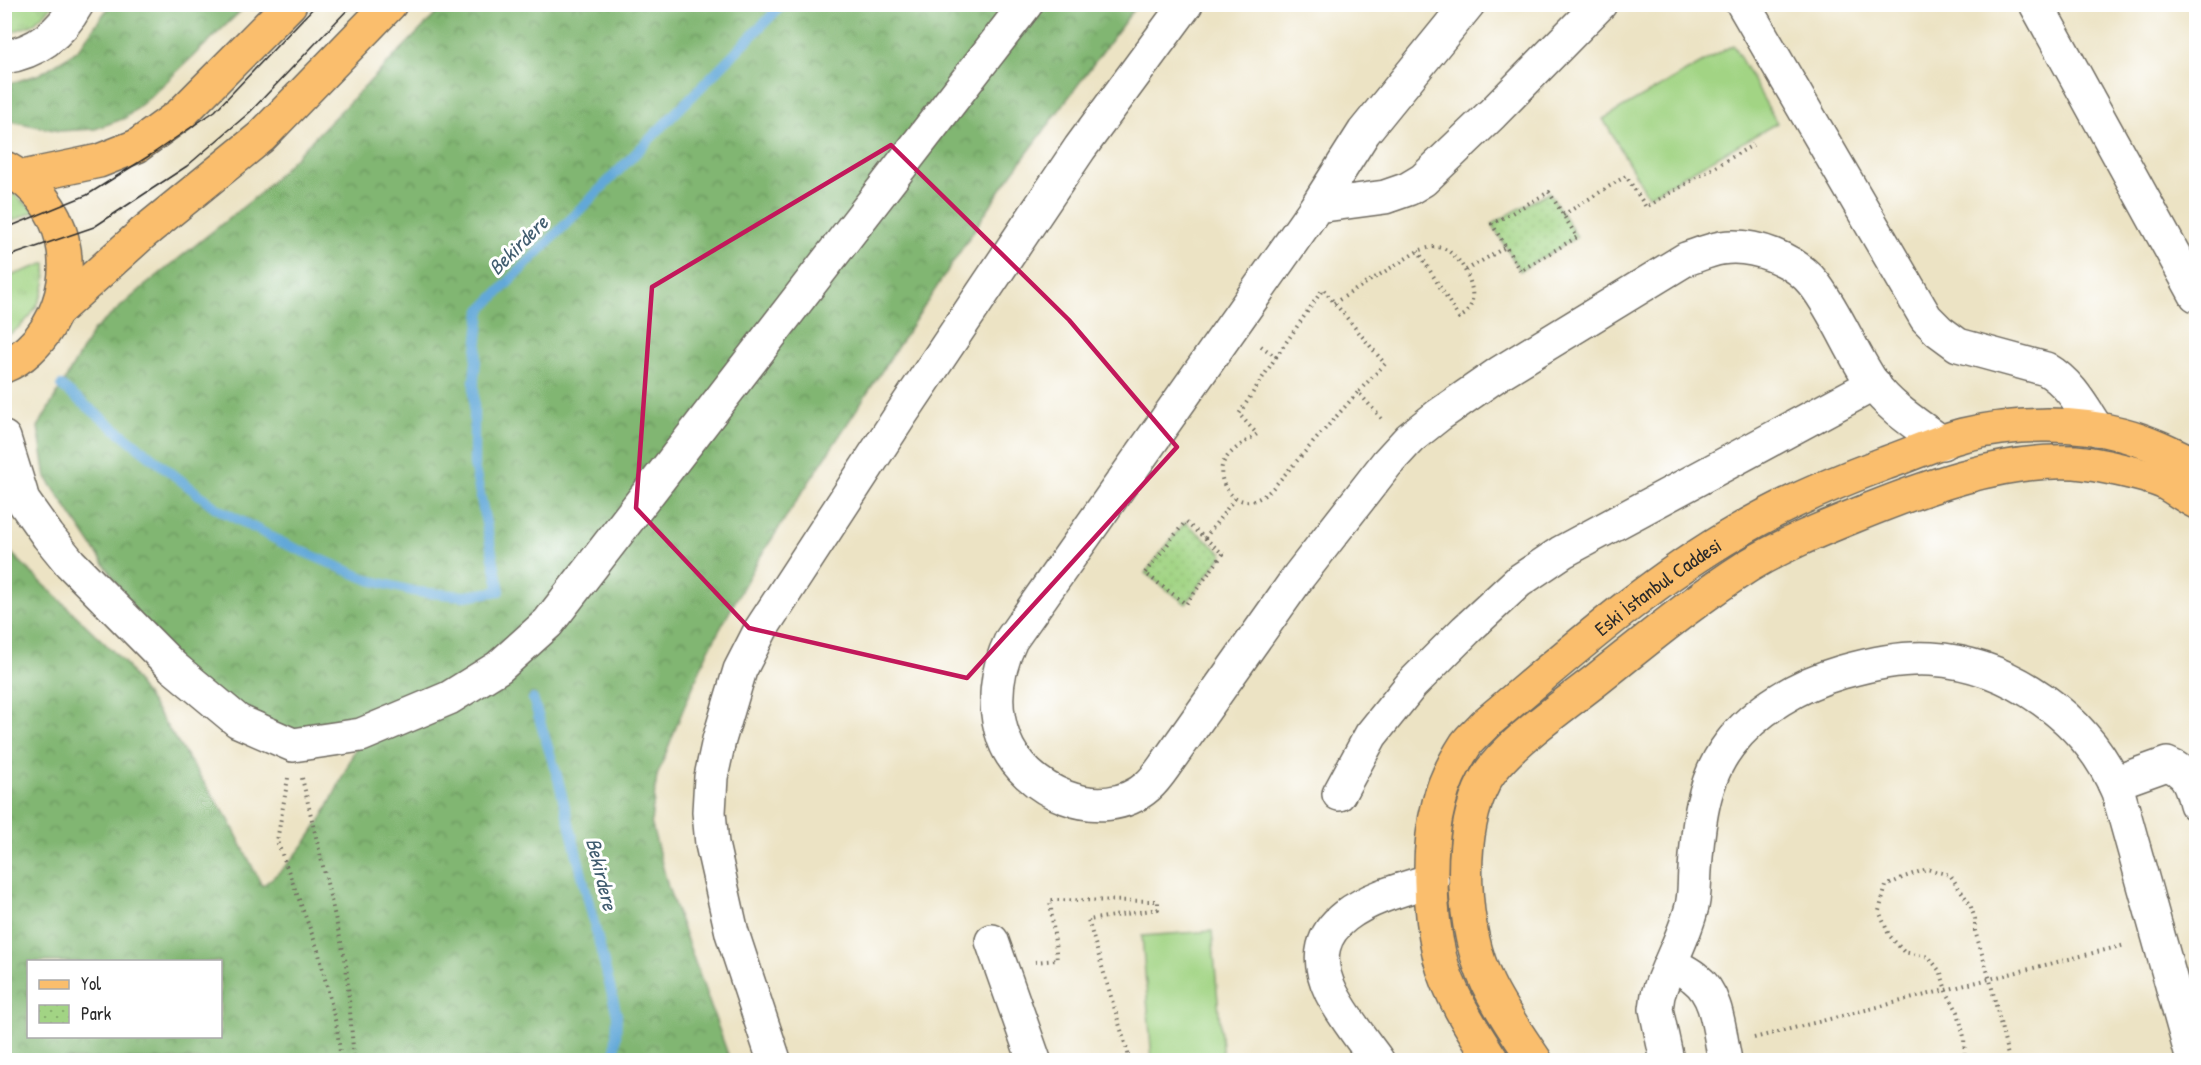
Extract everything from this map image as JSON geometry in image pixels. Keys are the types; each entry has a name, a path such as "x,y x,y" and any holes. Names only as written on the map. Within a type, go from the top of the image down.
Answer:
{"main road":[{"path":"14,172 99,161 136,146 181,114 290,4"},
{"path":"4,366 12,363 40,340 59,309 143,233 261,137 390,4"},
{"path":"14,172 48,204 63,238 66,273 59,309"},
{"name":"Eski İstanbul Caddesi","path":"1492,1060 1455,996 1441,959 1435,927 1432,880 1433,845 1439,802 1452,769 1467,742 1485,724 1631,605 1692,559 1737,531 1827,485 1962,435 1996,429 2036,426 2097,429 2159,446 2196,465"},
{"name":"Eski İstanbul Caddesi","path":"1535,1060 1506,1016 1488,983 1476,951 1468,916 1466,868 1468,834 1485,781 1504,757 1527,735 1660,629 1747,567 1803,537 1943,482 1996,470 2076,462 2138,474 2163,483 2196,502"}],"street":[{"path":"4,57 18,55 51,38 77,4"},
{"path":"4,474 24,504 70,563 173,667 238,721 293,745 361,735 449,698 499,667 548,623 1026,4"},
{"path":"774,1060 732,933 715,862 709,812 711,777 718,740 740,670 760,628 902,413 1080,148 1186,4"},
{"path":"1468,4 1364,132 1317,206 1025,619 1004,655 996,695 999,720 1004,740 1017,762 1029,776 1058,794 1083,803 1121,800 1149,786 1299,576 1404,444 1439,415 1501,372 1686,259 1705,252 1738,247 1781,259 1801,271 1815,285 1874,384 1902,414 1942,443"},
{"path":"1317,206 1385,197 1408,189 1423,180 1484,122 1600,4"},
{"path":"1743,4 1926,318 1939,332 1958,345 2046,369 2059,376 2070,388 2097,429"},
{"path":"2036,4 2196,294"},
{"path":"1339,794 1371,735 1390,710 1466,630 1519,581 1562,552 1874,384"},
{"path":"4,438 24,504"},
{"path":"1667,1060 1656,1009 1658,995 1692,909 1697,834 1704,798 1715,766 1730,744 1750,722 1800,688 1824,677 1883,662 1931,659 1961,663 2014,682 2037,696 2080,731 2103,761 2114,783 2193,1060"},
{"path":"2114,783 2156,766 2167,764 2180,769 2188,778 2196,804"},
{"path":"1377,1060 1331,992 1323,970 1326,939 1340,919 1353,909 1385,894 1432,880"},
{"path":"992,941 1034,1060"},
{"path":"1671,964 1695,977 1707,991 1713,1003 1723,1053"}],"path":[{"path":"1563,215 1626,176 1646,207 1753,145"},
{"path":"1549,192 1577,237 1520,271 1506,247 1492,224 1549,192"},
{"path":"1334,303 1418,251 1432,246 1445,249 1466,270 1472,301 1469,310 1459,318 1418,251"},
{"path":"1466,270 1506,247"},
{"path":"1323,289 1385,363 1271,490 1260,498 1248,502 1235,498 1227,490 1222,478 1222,465 1231,452 1257,434 1239,414 1276,357 1323,289"},
{"path":"1232,326 1276,357"},
{"path":"1358,392 1404,444"},
{"path":"1204,538 1235,498"},
{"path":"1185,522 1204,538 1223,554 1185,604 1145,573 1185,522"},
{"path":"293,745 277,841 318,950 338,1028 341,1060"},
{"path":"293,745 346,963 354,1060"},
{"path":"1965,1060 1964,1037 1958,1012 1946,991 1941,974 1929,957 1904,952 1889,934 1880,911 1886,886 1904,877 1927,870 1950,875 1970,904 2009,1060"},
{"path":"1057,960 1050,900 1158,901 1158,909 1088,920 1130,1060"},
{"path":"1723,1053 1946,991 2158,937"}],"highlighted area":[{"path":"891,145 1069,320 1177,447 967,678 749,628 636,508 652,287"}],"green space":[{"path":"4,5 54,5 32,25 5,34"},
{"path":"110,5 247,5 125,118 95,129 59,131 5,120 5,85 40,74 77,51"},
{"path":"445,5 1137,5 1003,186 758,560 708,651 657,776 651,822 668,887 730,1060 5,1060 4,546 124,662 229,820 262,886 296,855 322,818 361,735 293,745 173,667 46,477 38,427 93,331 142,288 258,195"},
{"path":"1733,45 1777,123 1648,196 1603,119"},
{"path":"4,187 36,211 5,224"},
{"path":"1549,192 1577,237 1520,271 1492,224"},
{"path":"46,263 45,286 37,306 15,331 5,337 5,278"},
{"path":"1185,522 1223,554 1186,604 1145,573"},
{"path":"1212,931 1223,1060 1152,1060 1142,936"}],"waterway":[{"name":"Bekirdere","path":"61,386 216,508 283,543 369,580 417,592 465,596 500,591 474,465 474,380 481,310 783,4"},
{"name":"Bekirdere","path":"533,699 558,779 617,1015 615,1060"}],"tram line":[{"path":"4,229 87,195 215,111 317,4"},
{"path":"4,258 94,227 187,166 250,112 353,4"}]}
